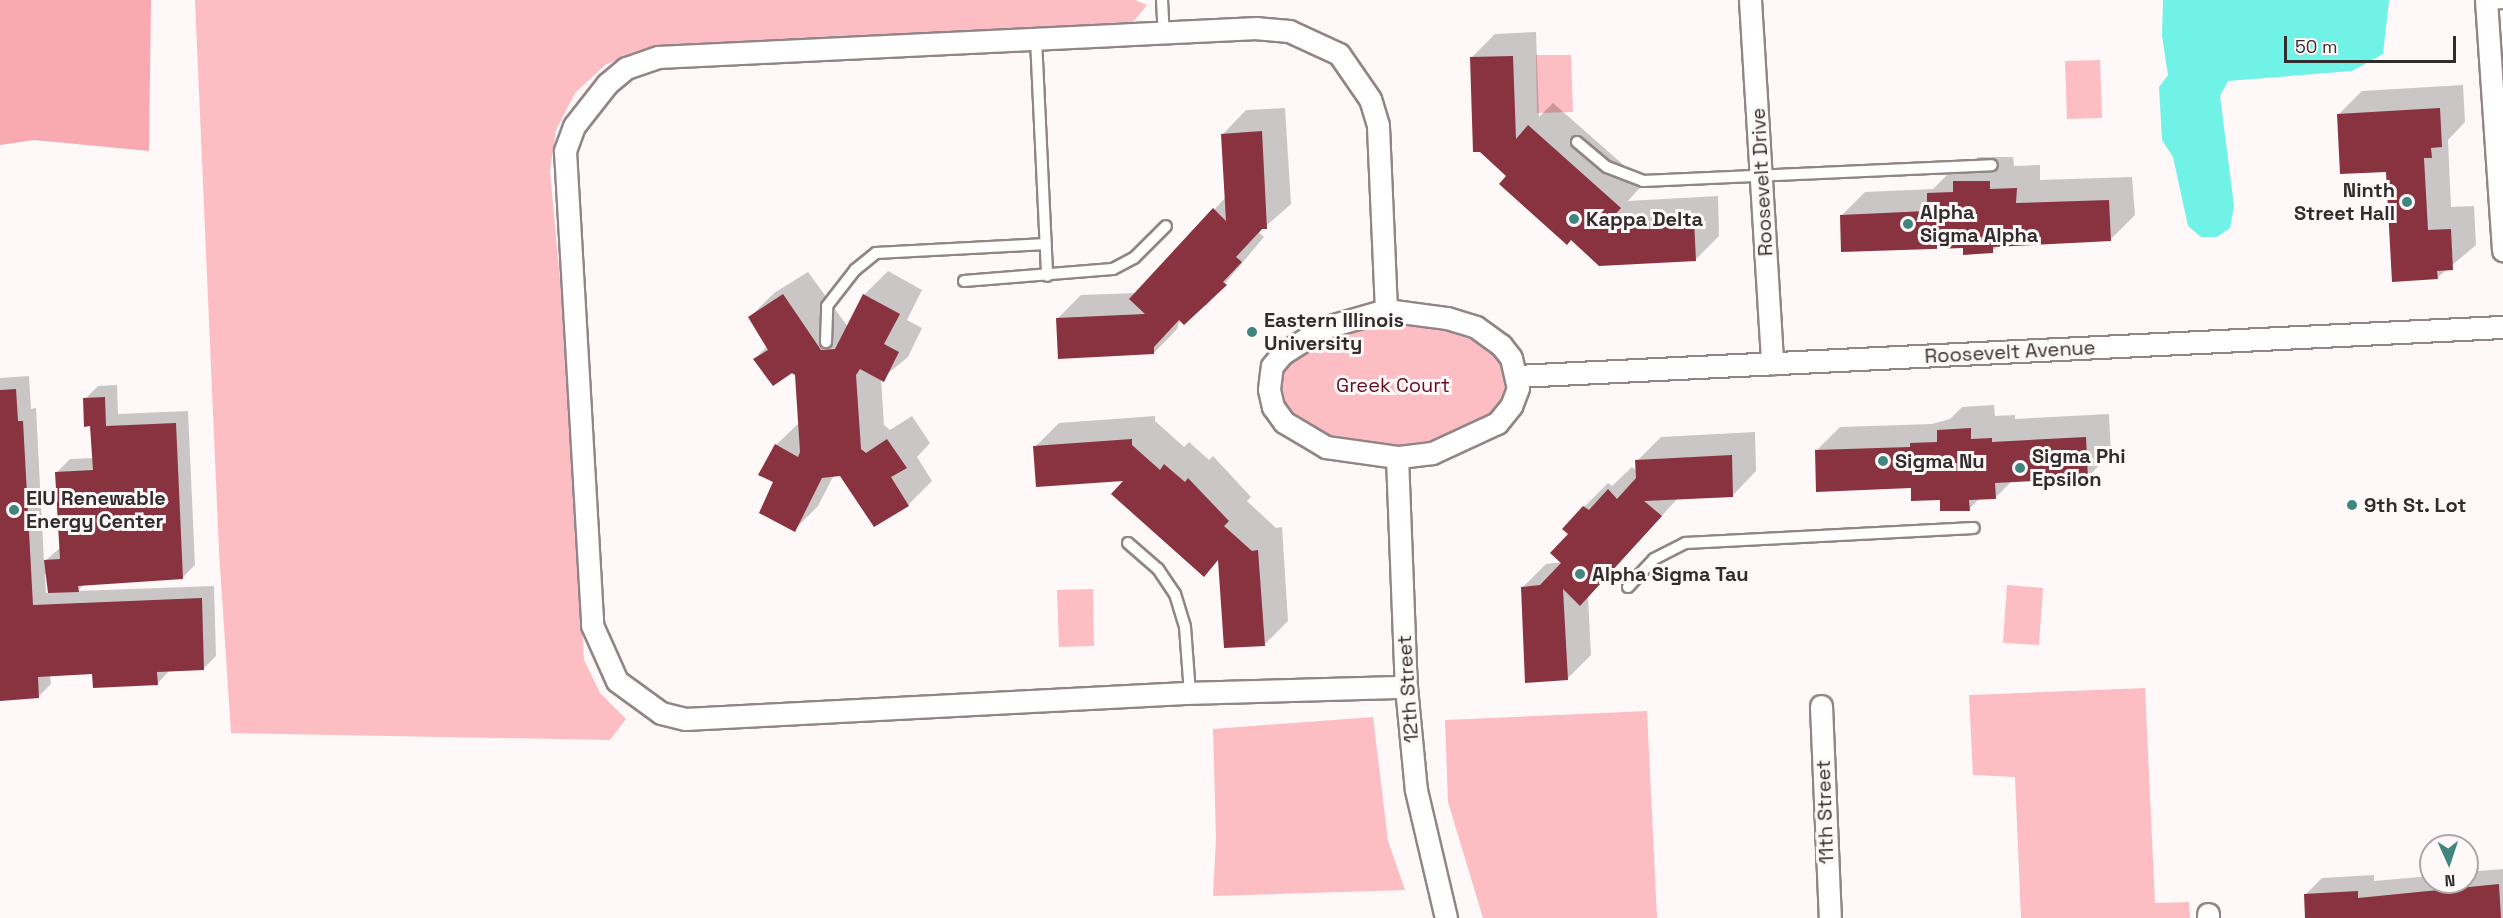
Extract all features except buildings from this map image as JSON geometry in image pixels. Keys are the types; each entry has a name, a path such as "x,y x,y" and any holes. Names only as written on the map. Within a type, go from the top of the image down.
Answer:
{"street":[{"name":"Roosevelt Drive","path":"1750,0 1772,363"},
{"path":"2492,2 2503,250"},
{"path":"1386,310 1378,125 1370,99 1356,75 1339,54 1289,31 1257,28 658,57 626,68 590,101 565,151 592,625 617,681 661,713 685,719 1190,693 1406,687"},
{"path":"1386,310 1426,313 1476,327 1501,345 1517,376 1518,388 1511,406 1497,423 1432,453 1397,457 1326,447 1305,437 1273,407 1269,389 1272,366 1303,339 1348,319 1386,310"},
{"name":"Roosevelt Avenue","path":"1517,376 2503,327"},
{"name":"12th Street","path":"1397,457 1406,687 1416,790 1446,918"},
{"name":"11th Street","path":"1821,706 1830,918"}],"lane":[{"path":"1162,0 1164,33"},
{"path":"1036,39 1047,276"},
{"path":"1577,142 1607,167 1643,181 1992,165"},
{"path":"964,281 1113,269 1134,258 1166,226"},
{"path":"826,342 827,306 835,292 876,253 1046,244"},
{"path":"1628,587 1654,559 1686,543 1974,528"},
{"path":"1128,543 1158,569 1175,594 1185,627 1190,693"}],"green space":[{"path":"195,0 1135,0 1147,5 1133,22 665,46 637,51 605,65 575,93 556,130 550,171 567,357 584,660 600,693 626,719 610,740 231,733 219,551"},
{"path":"1536,55 1571,55 1573,112 1537,113"},
{"path":"2100,60 2102,118 2067,119 2065,61"},
{"name":"Greek Court","path":"1386,322 1424,323 1486,345 1505,367 1507,383 1503,403 1495,413 1453,437 1399,448 1322,436 1282,408 1279,379 1284,365 1317,341"},
{"path":"2007,585 2043,588 2039,645 2003,643"},
{"path":"1093,589 1094,646 1059,647 1057,590"},
{"path":"2145,688 2155,903 2189,902 2190,918 2021,918 2015,777 1973,775 1969,695"},
{"path":"1647,711 1657,918 1483,918 1448,802 1445,720"},
{"path":"1373,717 1388,841 1405,890 1213,896 1216,839 1213,729"}],"shaded area":[{"path":"0,0 151,0 149,151 34,140 0,145"}],"water":[{"path":"2163,0 2389,0 2383,54 2352,71 2228,81 2220,96 2234,206 2230,228 2217,237 2201,237 2188,226 2173,157 2162,140 2159,87 2168,75 2162,36"}],"place":[{"name":"Ninth Street Hall","path":"2407,202"},
{"name":"Kappa Delta","path":"1574,219"},
{"name":"Alpha Sigma Alpha","path":"1908,224"},
{"name":"Eastern Illinois University","path":"1252,332"},
{"name":"Sigma Nu","path":"1883,461"},
{"name":"Sigma Phi Epsilon","path":"2020,468"},
{"name":"9th St. Lot","path":"2352,505"},
{"name":"EIU Renewable Energy Center","path":"14,510"},
{"name":"Alpha Sigma Tau","path":"1580,574"}]}
